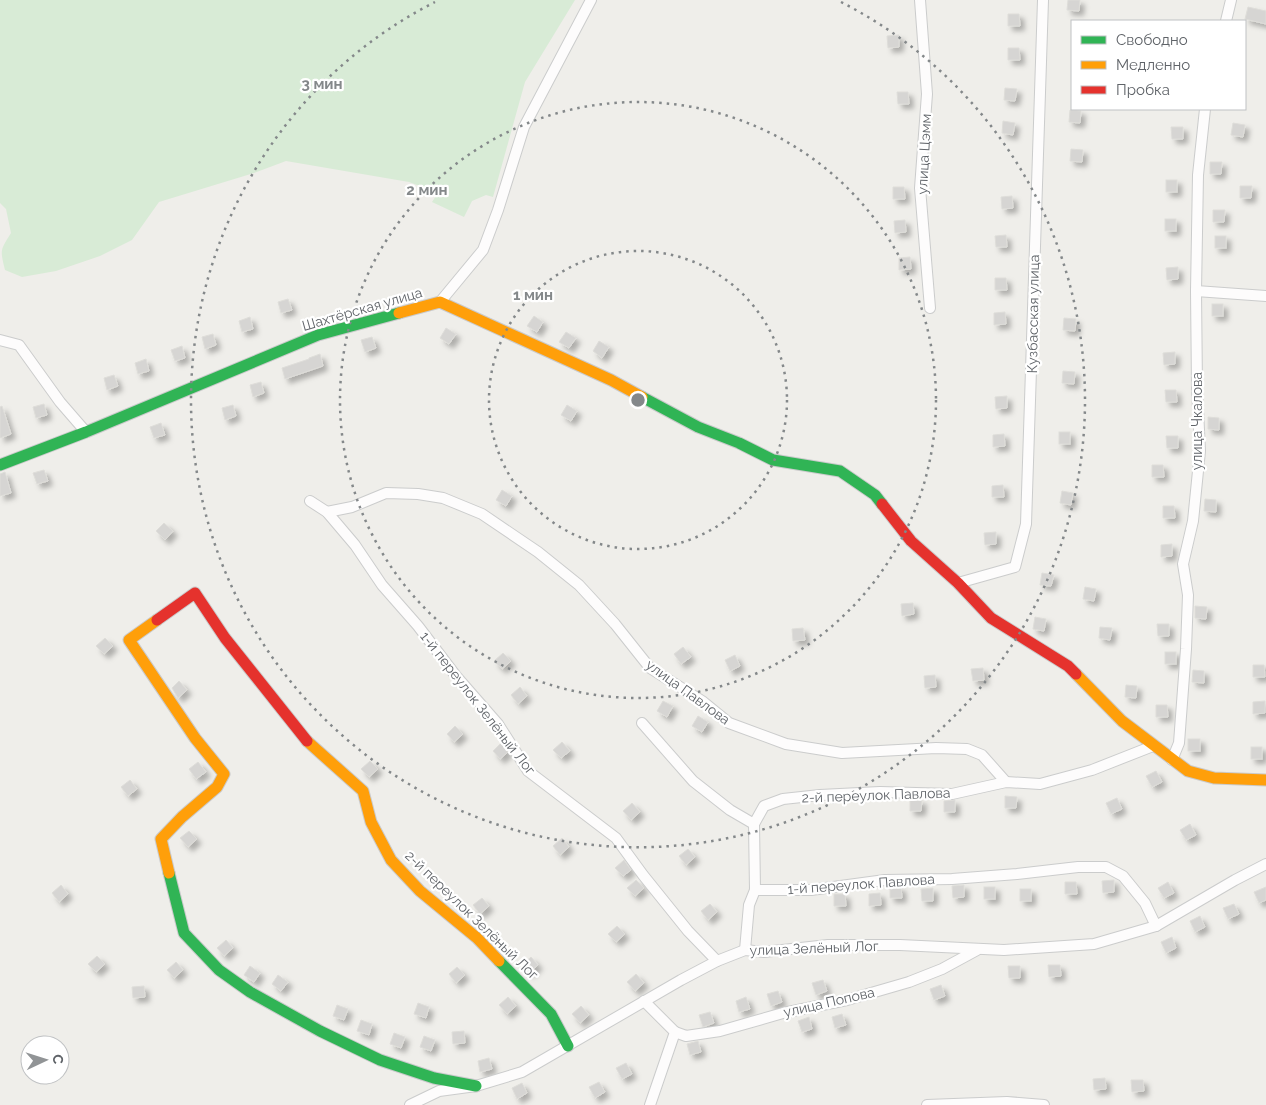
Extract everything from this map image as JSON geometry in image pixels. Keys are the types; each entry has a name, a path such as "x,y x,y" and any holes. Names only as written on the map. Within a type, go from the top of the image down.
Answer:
{"street":[{"path":"440,302 483,250 498,210 524,127 591,0"},
{"name":"улица Цэмм","path":"920,0 927,94 920,188 930,308"},
{"name":"Кузбасская улица","path":"958,583 1016,567 1026,524 1043,0"},
{"path":"1226,20 1231,0"},
{"name":"улица Чкалова","path":"1172,760 1179,743 1186,649 1188,595 1183,564 1192,521 1200,451 1196,291 1198,175 1206,110"},
{"path":"1196,291 1266,296"},
{"name":"Шахтёрская улица","path":"0,465 86,432 318,335 440,302 611,380 698,427 739,443 773,460 840,471 875,495 911,541 958,583 991,618 1068,666 1122,722 1172,760 1188,771 1214,778 1266,780"},
{"path":"0,340 19,346 60,402 86,432"},
{"name":"улица Павлова","path":"327,512 352,507 386,493 418,494 443,498 482,514 538,552 579,585 615,624 650,668 702,701 729,723 786,744 842,753 936,748 967,749 982,755 1006,782"},
{"name":"1-й переулок Зелёный Лог","path":"310,501 327,512 356,545 382,585 498,724 528,771 616,838 643,875 688,930 717,961"},
{"name":"2-й переулок Зелёный Лог","path":"476,1086 434,1078 380,1060 320,1031 250,992 218,970 184,933 161,839 182,817 217,787 224,774 195,738 129,640 195,594 225,638 306,740 363,791 371,822 391,860 420,891 477,938 551,1014 568,1046"},
{"path":"642,723 693,781 730,810 754,824 755,890 749,905 745,950"},
{"name":"2-й переулок Павлова","path":"754,824 764,806 783,799 880,792 952,794 1006,782 1040,784 1092,770 1153,746"},
{"name":"улица Зелёный Лог","path":"410,1105 439,1091 476,1086 522,1072 717,961 745,950 764,952 828,945 900,945 1004,950 1094,944 1156,926 1266,864"},
{"name":"1-й переулок Павлова","path":"755,890 811,890 885,880 952,879 1078,867 1106,867 1123,876 1145,903 1156,926"},
{"name":"улица Попова","path":"675,1032 686,1036 720,1031 783,1013 847,1000 909,982 942,969 978,949"},
{"path":"644,1001 675,1032 650,1105"},
{"path":"927,1105 1007,1102 1044,1105"}],"green space":[{"path":"0,0 575,0 525,82 493,197 486,195 472,201 464,217 432,202 438,193 409,182 286,161 254,173 159,202 132,240 100,256 56,271 22,277 5,270 2,254 3,247 11,233 6,209 0,203"}],"building":[{"path":"1068,0 1080,0 1079,11 1067,10"},
{"path":"1248,7 1266,11 1266,24 1245,19"},
{"path":"1008,14 1019,14 1020,26 1008,26"},
{"path":"899,35 899,47 888,48 887,36"},
{"path":"1008,48 1019,48 1020,60 1008,60"},
{"path":"1005,88 1017,89 1015,101 1004,100"},
{"path":"897,92 908,92 909,104 898,104"},
{"path":"1070,110 1081,111 1080,123 1069,122"},
{"path":"1003,121 1015,123 1013,135 1002,133"},
{"path":"1233,123 1245,125 1243,137 1231,135"},
{"path":"1171,127 1183,127 1183,139 1172,139"},
{"path":"1071,149 1083,150 1082,162 1070,161"},
{"path":"1210,162 1222,162 1221,174 1210,174"},
{"path":"1166,180 1177,180 1177,192 1166,192"},
{"path":"1240,186 1252,186 1251,198 1240,198"},
{"path":"893,187 904,187 905,199 893,199"},
{"path":"1012,196 1013,208 1002,209 1001,197"},
{"path":"1213,210 1225,210 1224,222 1213,222"},
{"path":"1165,219 1176,219 1176,231 1165,231"},
{"path":"905,220 906,232 895,233 894,221"},
{"path":"1006,235 1007,247 996,247 995,236"},
{"path":"1215,236 1226,236 1226,248 1215,248"},
{"path":"910,257 911,269 899,270 899,258"},
{"path":"1178,267 1178,279 1167,280 1166,268"},
{"path":"995,278 1006,278 1007,290 995,290"},
{"path":"288,299 292,310 281,313 278,302"},
{"path":"1212,304 1223,304 1223,316 1212,316"},
{"path":"1005,312 1006,324 994,325 994,313"},
{"path":"534,316 543,322 537,332 527,326"},
{"path":"250,317 253,329 242,332 239,321"},
{"path":"1064,318 1076,319 1075,331 1063,330"},
{"path":"446,328 456,334 449,344 440,338"},
{"path":"566,332 576,338 569,348 559,342"},
{"path":"213,334 216,345 205,349 202,337"},
{"path":"372,337 376,348 365,352 361,340"},
{"path":"599,341 609,347 602,358 593,351"},
{"path":"182,346 185,358 175,361 171,350"},
{"path":"1175,352 1175,364 1164,365 1163,353"},
{"path":"320,354 323,366 285,379 282,368"},
{"path":"146,359 149,371 138,374 135,363"},
{"path":"1063,371 1075,372 1074,384 1062,383"},
{"path":"114,375 118,386 107,390 104,378"},
{"path":"261,382 264,393 253,397 250,385"},
{"path":"1165,390 1176,390 1177,402 1166,402"},
{"path":"1007,396 1007,408 996,409 995,397"},
{"path":"44,404 47,415 36,418 33,407"},
{"path":"233,405 236,416 225,420 222,408"},
{"path":"567,405 577,411 571,421 561,415"},
{"path":"2,406 11,434 0,438 0,407"},
{"path":"1208,417 1219,418 1219,430 1208,429"},
{"path":"161,423 165,435 154,438 150,427"},
{"path":"1059,432 1070,432 1070,444 1059,444"},
{"path":"1004,434 1005,446 993,447 993,435"},
{"path":"1166,436 1178,436 1178,448 1167,448"},
{"path":"1152,465 1163,465 1164,477 1152,477"},
{"path":"44,470 48,481 37,484 33,473"},
{"path":"5,472 11,493 0,496 0,474"},
{"path":"1003,485 1004,497 992,497 992,486"},
{"path":"502,490 512,496 506,506 496,500"},
{"path":"1062,491 1073,493 1071,505 1060,503"},
{"path":"1205,499 1216,500 1216,512 1204,511"},
{"path":"1163,506 1174,506 1175,518 1163,518"},
{"path":"164,523 173,531 165,540 156,531"},
{"path":"996,532 996,544 985,545 984,533"},
{"path":"1172,544 1172,556 1161,557 1161,545"},
{"path":"1042,573 1054,575 1051,586 1040,585"},
{"path":"1085,587 1096,589 1094,601 1083,599"},
{"path":"913,603 914,614 902,616 901,604"},
{"path":"1195,606 1207,607 1206,619 1195,618"},
{"path":"1035,617 1046,619 1044,631 1033,629"},
{"path":"1157,624 1169,624 1169,636 1158,636"},
{"path":"1100,627 1112,628 1110,640 1099,638"},
{"path":"803,628 805,640 793,641 792,629"},
{"path":"105,638 113,646 104,654 96,646"},
{"path":"683,647 691,657 681,664 674,654"},
{"path":"1165,652 1176,652 1176,664 1165,664"},
{"path":"503,653 511,661 502,669 494,661"},
{"path":"735,655 740,666 730,671 725,660"},
{"path":"1253,665 1264,665 1265,677 1253,677"},
{"path":"983,668 984,680 973,681 971,669"},
{"path":"1193,670 1204,671 1204,683 1192,682"},
{"path":"935,675 936,687 925,688 924,676"},
{"path":"179,681 187,690 178,698 172,688"},
{"path":"1126,685 1137,686 1136,698 1125,697"},
{"path":"520,687 527,696 518,704 511,695"},
{"path":"663,701 673,706 667,717 657,711"},
{"path":"1265,701 1265,713 1253,714 1253,702"},
{"path":"1156,705 1167,705 1168,717 1156,717"},
{"path":"698,716 708,722 702,732 692,726"},
{"path":"455,726 463,734 454,742 447,734"},
{"path":"1188,739 1200,739 1200,751 1188,751"},
{"path":"562,742 570,751 561,758 553,750"},
{"path":"501,743 508,752 500,759 493,751"},
{"path":"1251,747 1262,747 1262,759 1251,759"},
{"path":"370,761 378,769 369,777 361,769"},
{"path":"198,762 206,772 196,779 189,769"},
{"path":"1156,771 1162,782 1152,787 1146,776"},
{"path":"130,780 137,789 128,796 121,787"},
{"path":"1005,796 1017,797 1016,808 1005,808"},
{"path":"1117,798 1122,809 1111,814 1106,803"},
{"path":"910,800 922,800 921,811 910,811"},
{"path":"955,800 955,812 944,812 944,801"},
{"path":"632,803 640,812 631,820 623,811"},
{"path":"1190,824 1196,835 1186,840 1180,830"},
{"path":"189,831 197,839 188,847 180,838"},
{"path":"562,838 569,847 560,855 553,846"},
{"path":"688,849 695,857 686,865 679,856"},
{"path":"624,860 631,870 623,876 615,868"},
{"path":"636,880 644,888 635,896 627,888"},
{"path":"1114,880 1114,892 1103,893 1102,881"},
{"path":"1065,882 1076,882 1077,894 1065,894"},
{"path":"1168,882 1174,893 1164,898 1158,888"},
{"path":"61,885 68,894 59,902 52,893"},
{"path":"964,885 964,897 953,898 952,886"},
{"path":"890,887 901,887 902,898 890,898"},
{"path":"984,887 995,887 995,899 984,899"},
{"path":"1266,887 1266,900 1259,903 1254,892"},
{"path":"933,888 933,901 922,901 921,889"},
{"path":"1020,889 1031,889 1031,901 1020,901"},
{"path":"880,893 881,905 869,906 869,894"},
{"path":"834,894 845,894 846,906 834,906"},
{"path":"482,898 489,906 480,914 473,905"},
{"path":"710,904 717,912 708,920 701,911"},
{"path":"1234,904 1239,914 1228,919 1223,908"},
{"path":"1200,916 1205,927 1195,932 1190,921"},
{"path":"617,926 625,934 616,942 608,934"},
{"path":"1172,937 1176,948 1166,953 1161,942"},
{"path":"226,940 233,948 224,956 217,948"},
{"path":"97,956 105,964 96,972 88,964"},
{"path":"531,957 538,965 529,973 522,965"},
{"path":"176,962 183,970 174,978 167,970"},
{"path":"1048,965 1060,965 1061,976 1049,977"},
{"path":"250,966 260,973 254,982 244,975"},
{"path":"1008,966 1020,966 1020,978 1009,978"},
{"path":"457,967 465,975 456,983 449,974"},
{"path":"636,974 644,983 635,991 627,982"},
{"path":"278,975 288,982 281,991 272,984"},
{"path":"823,980 827,991 816,995 812,983"},
{"path":"941,985 945,996 934,1000 930,989"},
{"path":"144,986 145,997 133,998 132,987"},
{"path":"778,991 782,1002 771,1006 767,994"},
{"path":"508,997 516,1006 507,1014 499,1005"},
{"path":"746,997 750,1009 739,1012 736,1001"},
{"path":"418,1003 429,1007 426,1018 414,1014"},
{"path":"337,1005 348,1009 344,1020 333,1016"},
{"path":"581,1006 589,1015 580,1023 572,1014"},
{"path":"710,1012 714,1023 703,1027 699,1015"},
{"path":"842,1014 846,1025 835,1028 832,1017"},
{"path":"809,1017 812,1029 802,1032 798,1021"},
{"path":"361,1020 372,1024 369,1035 357,1031"},
{"path":"464,1031 465,1043 453,1044 452,1032"},
{"path":"394,1033 405,1037 401,1048 390,1044"},
{"path":"424,1036 435,1040 431,1051 420,1047"},
{"path":"698,1041 701,1052 690,1055 687,1044"},
{"path":"489,1058 492,1069 480,1072 478,1061"},
{"path":"626,1063 632,1074 622,1079 616,1068"},
{"path":"1105,1078 1106,1089 1094,1090 1093,1079"},
{"path":"1131,1080 1143,1080 1144,1091 1132,1092"},
{"path":"599,1082 605,1092 595,1098 589,1087"},
{"path":"522,1083 527,1093 517,1099 512,1088"}],"traffic: fast":[{"path":"0,465 86,432 318,335 399,313"},
{"path":"642,397 698,427 739,443 773,460 840,471 875,495 882,504"},
{"path":"169,873 184,933 219,970 250,992 320,1031 380,1060 434,1078 476,1086"},
{"path":"499,961 551,1014 568,1046"}],"traffic: slow":[{"path":"399,313 440,302 611,380 642,397"},
{"path":"157,620 129,640 195,738 224,774 217,787 182,817 161,839 169,873"},
{"path":"1076,674 1122,721 1188,771 1214,778 1266,780"},
{"path":"307,741 363,791 371,822 391,860 420,891 477,938 499,961"}],"traffic: jam":[{"path":"882,504 911,541 958,583 991,618 1068,666 1076,674"},
{"path":"157,620 195,593 225,638 307,741"}]}
